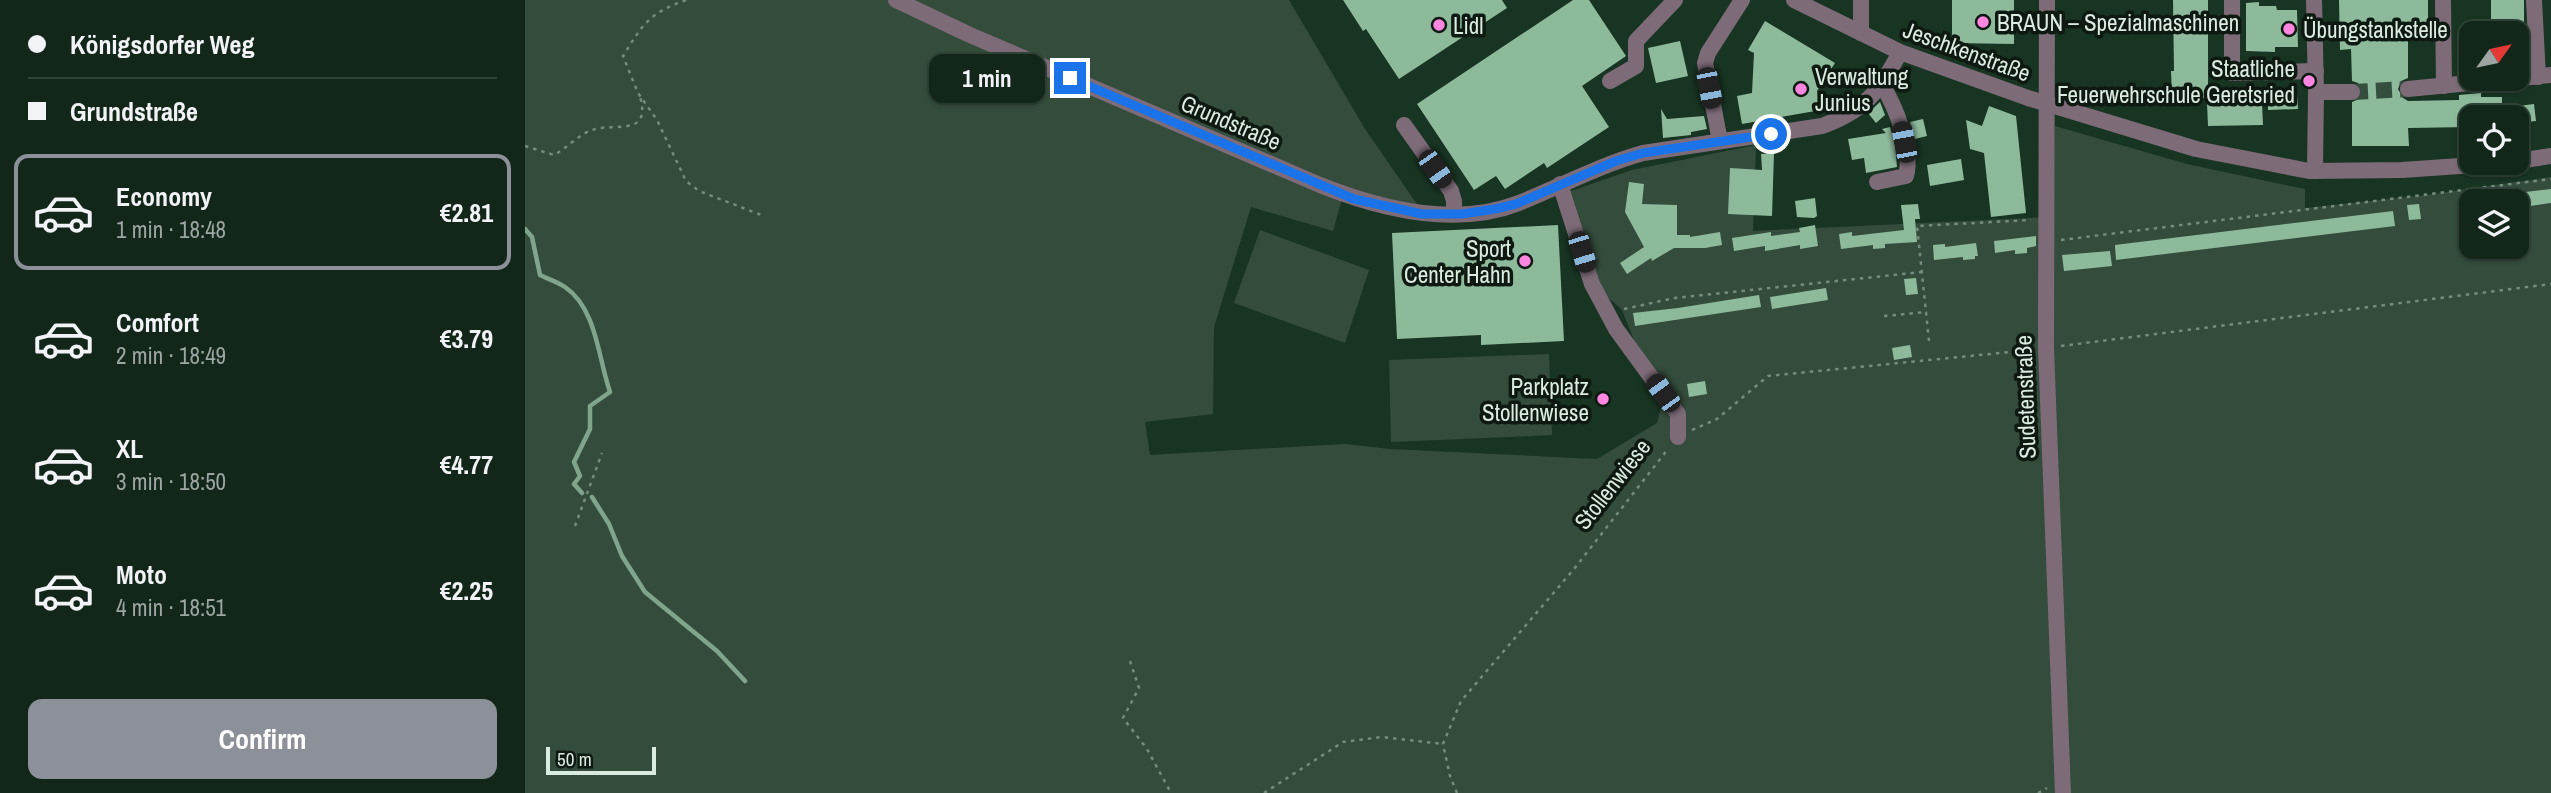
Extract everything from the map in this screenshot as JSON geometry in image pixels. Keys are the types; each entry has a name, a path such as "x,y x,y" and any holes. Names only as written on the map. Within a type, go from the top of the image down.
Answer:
{"street":[{"name":"Grundstraße","path":"896,0 982,40 1354,199 1422,214 1454,214 1516,204 1616,161 1643,153 1822,126 1844,118 1863,106 1882,85 1900,52"},
{"path":"1610,81 1636,66 1636,41 1675,0"},
{"path":"1720,142 1706,63 1717,37 1742,0"},
{"name":"Jeschkenstraße","path":"1794,0 1900,52 2048,103 2196,149 2315,171 2459,166"},
{"path":"1861,0 1861,33"},
{"name":"Sudetenstraße","path":"2047,0 2046,348 2063,793"},
{"path":"2232,0 2232,73 2316,71"},
{"path":"2314,0 2315,171"},
{"path":"2443,0 2444,86"},
{"path":"2408,89 2544,76 2534,0"},
{"path":"1877,182 1906,176 1909,167 1899,116 1882,85"},
{"path":"2316,92 2352,92"},
{"path":"1404,125 1451,191 1454,214"},
{"path":"2529,159 2551,156"},
{"name":"Stollenwiese","path":"1560,184 1592,284 1616,329 1678,414 1678,437"}],"path":[{"path":"525,146 554,155 594,129 617,129 631,126 638,121 643,108 623,56 642,24 665,8 686,0"},
{"path":"638,93 657,120 685,181 699,191 764,216"},
{"path":"2045,242 2551,180"},
{"path":"1929,341 1917,226 2045,219"},
{"path":"1607,311 1675,298 1922,272"},
{"path":"1678,437 1717,419 1768,376 2046,348 2551,284"},
{"path":"1884,316 1927,312"},
{"name":"Stollenwiese","path":"1443,744 1461,701 1574,569 1678,437"},
{"path":"575,526 602,453"},
{"path":"1130,661 1139,688 1123,718 1147,749 1171,793"},
{"path":"1264,793 1343,742 1382,737 1443,744 1457,793"}],"green space":[{"path":"525,0 1289,0 1365,129 1419,207 1345,188 1333,231 1251,207 1214,327 1213,414 1145,422 1150,455 1345,444 1390,449 1597,459 1657,423 1661,408 1622,310 1603,293 1571,191 1632,170 1756,145 1753,231 2050,217 2055,126 2187,164 2305,189 2305,208 2459,190 2459,259 2529,259 2529,189 2468,189 2551,177 2551,793 525,793"},
{"path":"1260,230 1369,270 1345,343 1234,303"},
{"path":"1549,354 1552,435 1391,442 1389,360"}],"building":[{"path":"1343,0 1502,0 1507,8 1399,79"},
{"path":"1573,0 1589,0 1626,56 1582,86 1609,127 1547,168 1544,163 1505,189 1496,176 1474,190 1417,104"},
{"name":"BRAUN – Spezialmaschinen","path":"1952,0 2014,0 2014,44 1952,43"},
{"path":"2173,0 2208,0 2208,98 2172,98"},
{"path":"2339,0 2428,0 2428,32 2408,32 2408,78 2401,81 2398,89 2403,98 2408,101 2459,100 2459,95 2481,93 2481,97 2502,97 2502,105 2459,105 2459,127 2408,128 2409,146 2352,146 2352,102 2361,98 2362,91 2358,83 2352,81 2351,49 2340,50"},
{"path":"2491,0 2524,0 2524,21 2491,21"},
{"path":"2259,2 2259,6 2276,6 2277,10 2297,10 2298,47 2275,47 2275,52 2246,51 2246,3"},
{"path":"1765,21 1835,63 1817,91 1821,110 1742,124 1737,96 1752,93 1754,53 1748,50"},
{"path":"1680,41 1688,76 1656,83 1648,48"},
{"path":"2297,95 2298,109 2268,110 2268,96"},
{"path":"1880,102 1885,115 1876,123 1868,113"},
{"path":"2262,102 2263,125 2208,126 2207,103"},
{"path":"2534,104 2536,121 2529,122 2529,105 2526,105"},
{"path":"1989,106 2016,116 2026,213 1991,217 1984,153 1970,149 1966,120 1982,126"},
{"path":"1661,109 1667,119 1704,116 1707,129 1691,132 1691,135 1663,138"},
{"path":"1923,119 1927,136 1915,139 1910,122"},
{"path":"1890,127 1897,167 1866,173 1864,158 1852,160 1848,139 1886,133 1882,129"},
{"path":"1774,153 1772,216 1728,214 1730,168 1762,170 1761,154"},
{"path":"1961,159 1964,180 1930,186 1927,165"},
{"path":"1629,182 1644,184 1642,204 1677,205 1677,235 1690,237 1720,232 1722,245 1674,248 1652,261 1651,258 1627,274 1620,263 1644,247 1625,212"},
{"path":"2551,189 2551,203 2529,206 2529,192"},
{"path":"1815,198 1817,216 1797,217 1795,201"},
{"path":"1918,204 1920,219 1915,219 1917,242 1885,244 1885,248 1873,249 1873,245 1841,249 1839,234 1852,232 1852,236 1904,230 1901,205"},
{"path":"2419,204 2421,219 2409,220 2407,205"},
{"path":"2393,211 2395,226 2116,260 2115,245"},
{"path":"1558,225 1564,341 1481,345 1481,335 1397,339 1392,233"},
{"path":"1815,225 1818,246 1800,249 1800,245 1765,251 1765,246 1734,251 1732,238 1771,232 1771,236 1800,232 1799,228"},
{"path":"2036,236 2036,246 2027,248 2027,253 2015,254 2015,250 1995,253 1994,241"},
{"path":"1976,243 1978,256 1975,256 1975,259 1963,260 1963,257 1934,260 1933,245 1945,244 1945,247"},
{"path":"2110,251 2112,266 2064,271 2062,255"},
{"path":"1916,278 1918,294 1906,295 1904,279"},
{"path":"1826,288 1828,300 1772,309 1770,297"},
{"path":"1759,295 1761,307 1635,326 1633,313"},
{"path":"1910,345 1912,357 1894,360 1892,348"},
{"path":"1705,381 1707,394 1689,397 1687,384"}],"waterway":[{"path":"525,229 532,237 540,275 565,287 576,296 584,308 595,335 610,392 590,406 590,429 574,462 580,476 574,484 582,493"},
{"path":"592,497 609,524 622,556 645,592 717,651 745,681"}],"tunnel":[{"path":"2352,92 2408,89"}],"place":[{"name":"BRAUN – Spezialmaschinen","path":"1983,22"},
{"name":"Lidl","path":"1439,25"},
{"name":"Übungstankstelle","path":"2289,29"},
{"name":"Staatliche Feuerwehrschule Geretsried","path":"2309,81"},
{"name":"Verwaltung Junius","path":"1801,89"},
{"name":"Sport Center Hahn","path":"1525,261"},
{"name":"Parkplatz Stollenwiese","path":"1603,399"}],"route":[{"path":"1070,78 1354,199 1422,214 1462,214 1495,209 1516,204 1616,161 1643,153 1771,134"}]}
